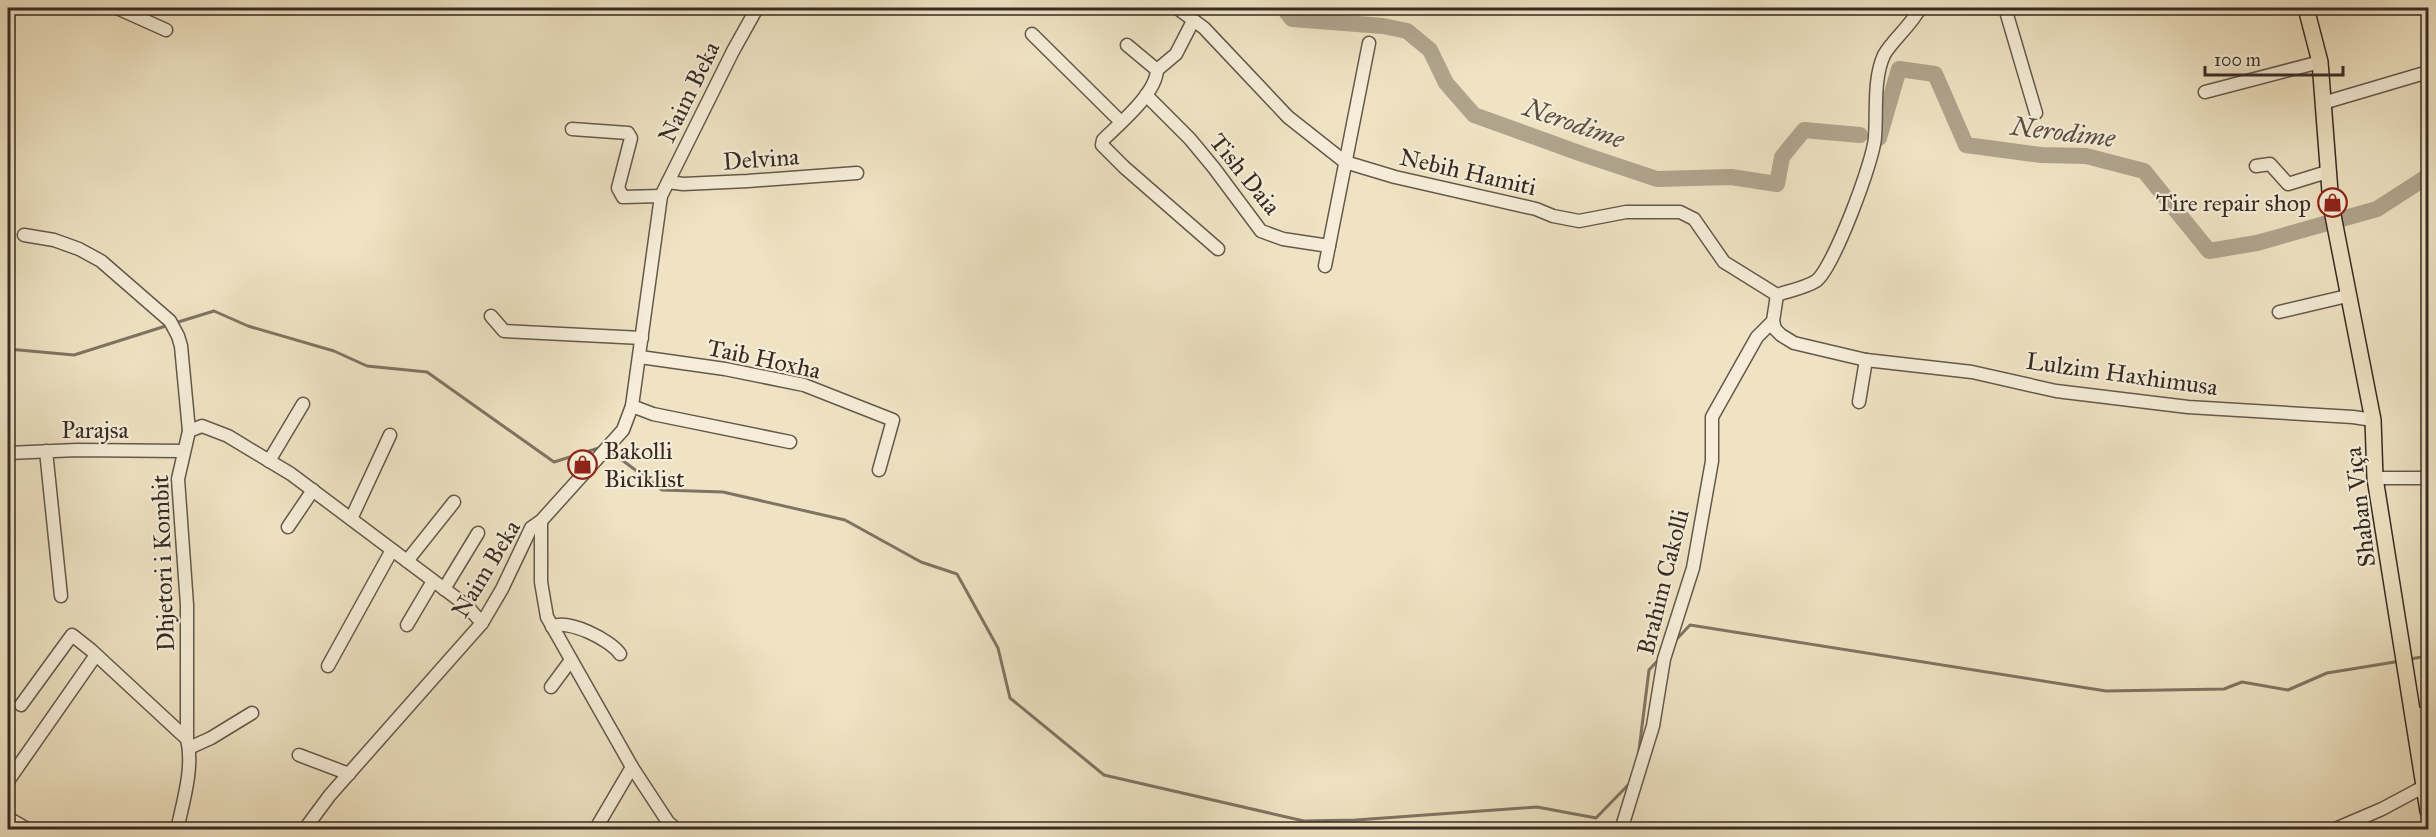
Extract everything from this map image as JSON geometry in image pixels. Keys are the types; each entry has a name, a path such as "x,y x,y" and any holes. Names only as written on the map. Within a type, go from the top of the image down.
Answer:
{"main road":[{"name":"Shaban Viça","path":"2306,8 2320,62 2331,205 2373,420 2375,478 2405,661 2421,714 2428,811"}],"street":[{"path":"117,8 166,30"},
{"name":"Naim Beka","path":"303,830 349,774 482,623 502,589 531,528 541,521 623,430 632,406 640,357 661,196 733,51 757,8"},
{"name":"Nebih Hamiti","path":"1177,8 1204,28 1288,117 1345,162 1395,177 1536,209 1552,216 1578,221 1626,212 1680,212 1694,219 1725,262 1777,295"},
{"path":"1773,321 1777,295 1816,281 1831,262 1872,159 1878,82 1885,54 1913,22 1920,8"},
{"path":"2005,8 2037,114"},
{"path":"1156,70 1176,54 1193,21"},
{"path":"1032,34 1121,122"},
{"path":"1325,266 1369,43"},
{"path":"1127,45 1156,70 1156,76 1146,95 1103,140 1104,148 1218,249"},
{"path":"2205,92 2320,62"},
{"path":"2323,103 2428,72"},
{"name":"Tish Daia","path":"1146,95 1214,168 1261,231 1283,239 1329,246"},
{"name":"Naim Beka","path":"572,129 628,133 631,138 618,188 619,193 622,197 661,196"},
{"path":"2256,166 2270,164 2288,184 2328,172"},
{"name":"Delvina","path":"668,182 683,184 748,181 857,173"},
{"path":"24,235 54,240 79,249 101,261 173,326 181,346 189,431 202,426 214,430 269,461 313,490 444,589 466,606 482,623"},
{"path":"2279,312 2347,296"},
{"path":"491,316 504,331 642,338"},
{"name":"Lulzim Haxhimusa","path":"1773,321 1781,335 1794,343 1866,360 1972,372 2056,391 2188,407 2330,415 2373,420"},
{"name":"Brahim Cakolli","path":"1621,830 1653,726 1664,659 1693,568 1712,461 1713,417 1757,337 1773,321"},
{"name":"Taib Hoxha","path":"640,357 724,369 804,385 893,420 879,470"},
{"path":"1859,402 1866,360"},
{"path":"269,461 303,404"},
{"path":"632,406 653,414 790,442"},
{"name":"Dhjetori i Kombit","path":"177,830 187,775 188,743 187,605 178,478 189,431"},
{"path":"351,519 390,435"},
{"path":"46,451 61,596"},
{"name":"Parajsa","path":"8,453 183,451"},
{"path":"2375,478 2428,477"},
{"path":"288,527 313,490"},
{"path":"407,561 454,502"},
{"path":"541,521 540,582 547,617 633,767 668,822 678,830"},
{"path":"444,589 477,533"},
{"path":"328,666 392,550"},
{"path":"407,625 433,581"},
{"path":"552,627 558,623 566,624 610,642 620,654"},
{"path":"21,705 72,635 188,743 211,738 252,712"},
{"path":"8,782 96,655"},
{"path":"551,687 571,660"},
{"path":"299,755 349,774"},
{"path":"595,830 633,767"},
{"path":"2333,830 2382,809 2425,786"},
{"path":"8,818 29,830"},
{"path":"2419,830 2428,826"}],"waterway":[{"name":"Nerodime","path":"1283,8 1292,19 1383,26 1407,31 1430,50 1446,83 1474,115 1657,179 1731,177 1777,184 1782,157 1804,130 1860,135"},
{"name":"Nerodime","path":"1879,138 1899,69 1935,74 1966,145 2041,155 2086,156 2144,171 2209,251 2257,243 2377,209 2428,176"},
{"path":"175,323 214,311 248,326 334,351 367,366 427,372 554,462 602,447"},
{"path":"8,349 74,355 169,325"},
{"path":"610,451 662,490 723,492 845,520 921,562 957,574 998,648 1010,698 1104,775 1304,821 1356,820 1537,807 1596,818 1630,783"},
{"path":"1674,642 1690,625 2106,691 2224,689 2242,682 2288,690 2327,673 2401,661"},
{"path":"2410,659 2428,656"},
{"path":"1638,758 1649,670 1660,658"}],"place":[{"name":"Tire repair shop","path":"2332,203"},
{"name":"Bakolli Biciklist","path":"583,465"}]}
